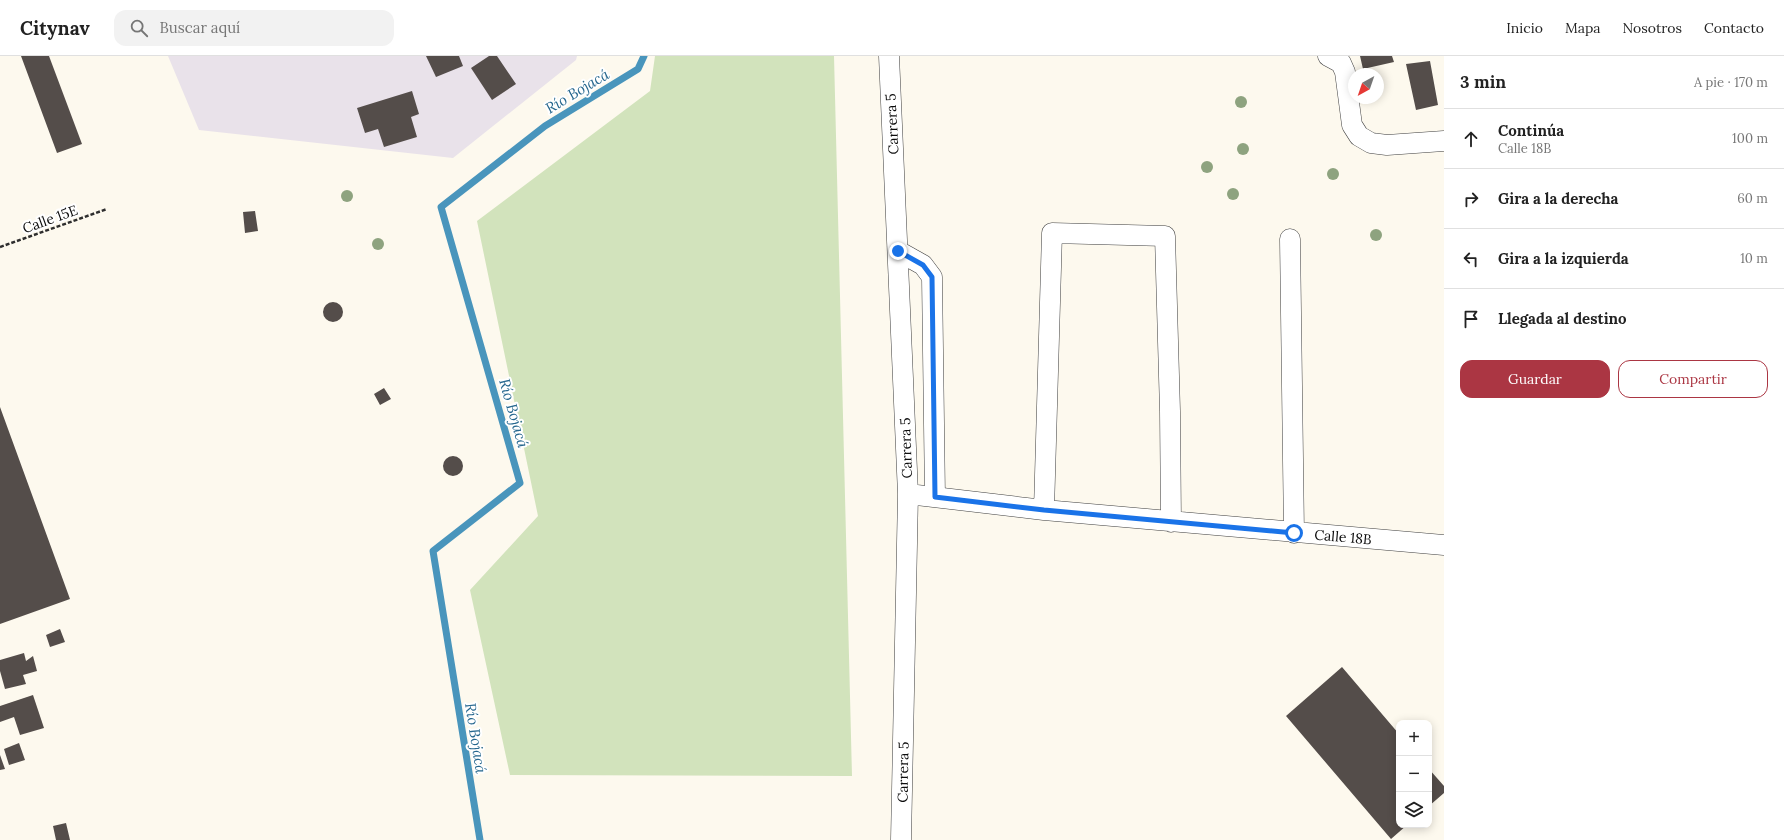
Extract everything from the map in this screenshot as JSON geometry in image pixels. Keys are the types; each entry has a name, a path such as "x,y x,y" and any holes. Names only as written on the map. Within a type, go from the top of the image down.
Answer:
{"street":[{"name":"Carrera 5","path":"889,56 908,494 902,840"},
{"path":"1328,56 1341,63 1345,72 1352,125 1359,136 1371,143 1387,145 1444,141"},
{"path":"1044,510 1048,421 1052,233 1165,236 1171,522"},
{"path":"1290,239 1294,533"},
{"path":"898,251 923,265 932,277 935,497"},
{"name":"Calle 18B","path":"908,494 1044,510 1444,545"}],"path":[{"name":"Calle 15E","path":"0,247 107,209"}],"shaded area":[{"path":"168,56 577,56 576,60 453,158 199,130"}],"green space":[{"path":"655,56 834,56 852,776 510,775 470,590 538,516 477,221 650,91"}],"building":[{"path":"21,56 49,56 82,144 57,153"},
{"path":"426,56 459,56 463,66 436,77"},
{"path":"489,56 497,56 516,84 492,100 471,68"},
{"path":"1360,56 1392,56 1394,62 1367,68 1363,68"},
{"path":"1430,61 1438,105 1416,110 1406,64"},
{"path":"412,91 419,114 411,117 417,137 384,147 378,129 365,133 357,108"},
{"path":"255,211 258,231 245,233 243,212"},
{"path":"333,302 340,305 343,312 340,319 333,322 326,319 323,312 326,305"},
{"path":"384,388 391,399 380,405 374,394"},
{"path":"0,407 70,599 0,624"},
{"path":"453,456 460,459 463,466 460,473 453,476 446,473 443,466 446,459"},
{"path":"60,629 65,642 50,647 46,635"},
{"path":"24,653 26,661 33,656 37,671 23,675 26,684 5,689 0,671 0,660"},
{"path":"1342,667 1396,730 1396,828 1404,828 1391,839 1286,716"},
{"path":"33,695 44,728 20,735 14,717 0,722 0,706"},
{"path":"19,743 25,760 9,765 4,749"},
{"path":"0,755 5,769 0,770"},
{"path":"1432,772 1444,786 1444,793 1432,803"},
{"path":"66,823 70,840 56,840 53,826"}],"waterway":[{"name":"Río Bojacá","path":"480,840 433,551 520,483 441,207 545,126 638,69 644,56"}],"route":[{"path":"898,251 923,265 932,277 935,497 1044,510 1294,533"}]}
